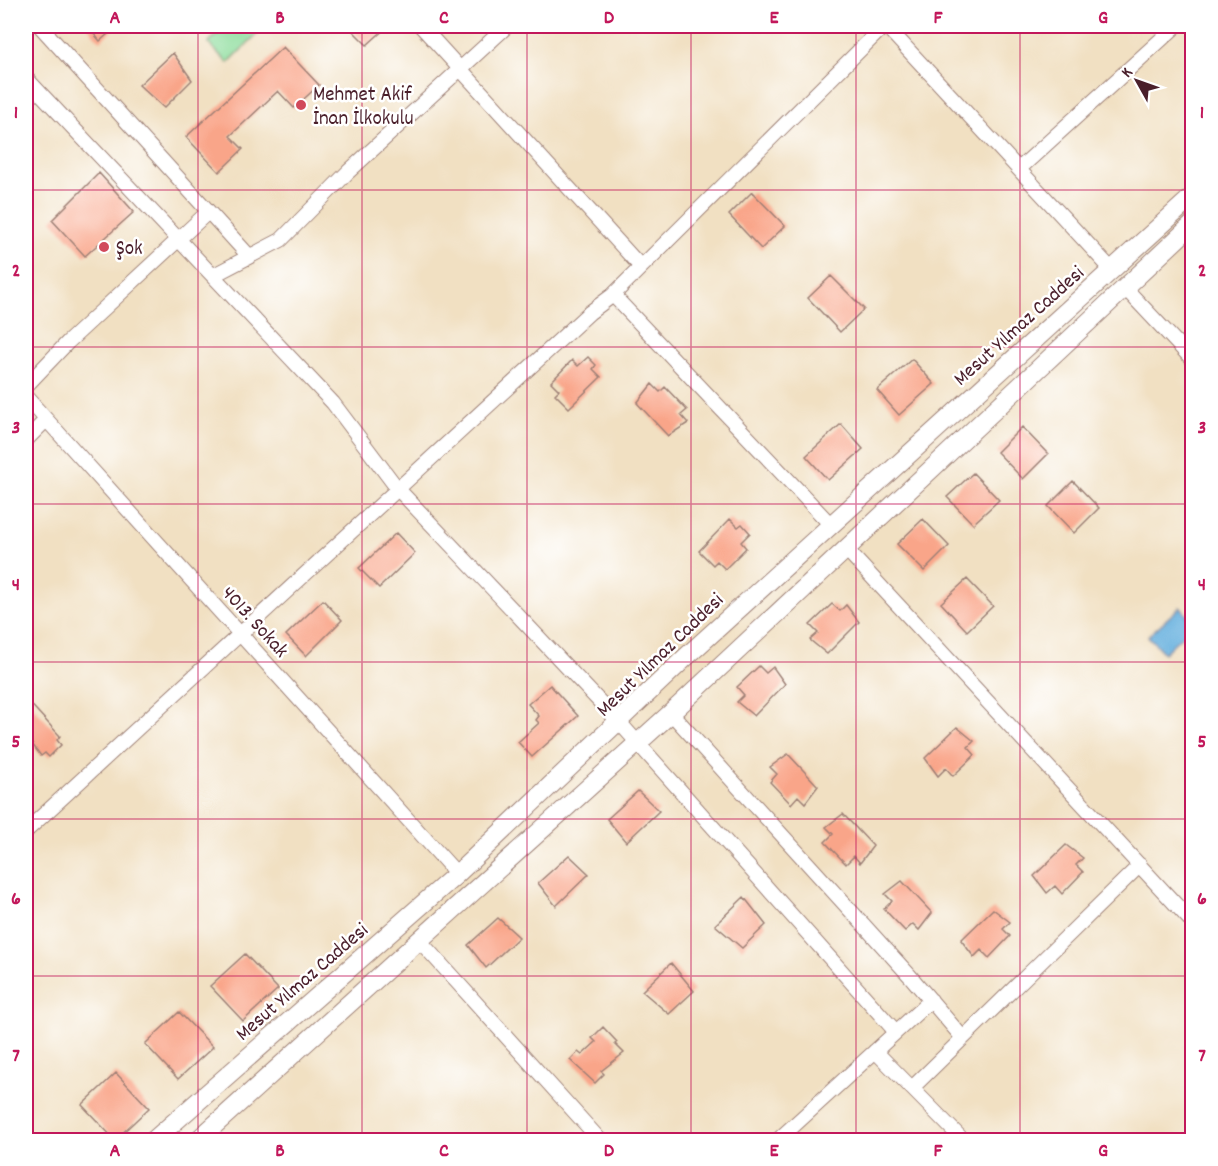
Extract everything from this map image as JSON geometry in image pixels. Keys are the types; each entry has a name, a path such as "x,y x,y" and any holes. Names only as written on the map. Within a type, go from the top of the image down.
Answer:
{"main road":[{"name":"Mesut Yılmaz Caddesi","path":"154,1140 457,874 687,656 1192,197"},
{"path":"198,1140 671,713 1192,225"}],"street":[{"path":"40,26 249,256"},
{"path":"421,26 641,267"},
{"path":"214,275 281,240 348,172 507,26"},
{"path":"26,831 397,488 589,313 612,295 885,26 1112,270"},
{"path":"1019,169 1176,26"},
{"path":"26,78 333,403 397,488 619,722 896,1032"},
{"path":"26,386 68,342 208,212"},
{"path":"1125,288 1192,359"},
{"path":"612,295 831,525"},
{"name":"4013. Sokak","path":"26,397 45,421 457,874"},
{"path":"26,440 45,421"},
{"path":"846,549 1192,922"},
{"path":"671,713 962,1037"},
{"path":"912,1088 1140,866"},
{"path":"419,940 600,1140"},
{"path":"778,1140 931,1000"},
{"path":"875,1051 963,1140"}],"green space":[{"path":"226,26 264,27 228,63 208,43"}],"water":[{"path":"1180,607 1192,621 1192,626 1164,653 1148,636"}],"building":[{"path":"87,26 117,26 100,41"},
{"path":"348,26 388,26 367,45"},
{"path":"283,47 319,85 294,108 278,91 230,136 243,149 219,172 186,137"},
{"path":"173,53 192,80 164,108 139,85"},
{"path":"99,173 134,212 85,256 52,220"},
{"path":"752,192 785,226 761,249 729,215"},
{"path":"831,276 864,309 840,332 808,298"},
{"path":"588,357 596,365 593,369 601,377 569,408 555,394 559,390 551,382 572,360 578,366"},
{"path":"912,359 934,384 899,415 877,390"},
{"path":"652,384 660,392 665,387 687,410 681,415 688,423 668,436 637,403"},
{"path":"841,424 863,449 828,480 806,456"},
{"path":"1022,427 1048,454 1023,479 997,452"},
{"path":"973,473 999,500 973,524 947,497"},
{"path":"1073,481 1099,508 1074,533 1048,506"},
{"path":"730,519 738,527 742,524 750,533 741,542 746,548 725,569 717,561 713,565 699,551"},
{"path":"923,519 949,546 924,571 897,544"},
{"path":"396,533 415,553 379,588 359,568"},
{"path":"967,579 993,606 967,631 941,603"},
{"path":"323,600 342,620 306,656 286,635"},
{"path":"832,604 840,611 846,605 859,622 827,654 810,640 818,633 810,625"},
{"path":"759,666 766,673 773,667 785,684 754,716 737,702 744,695 737,687"},
{"path":"550,685 578,716 532,757 518,742 539,723 536,720 539,716 528,704"},
{"path":"26,699 60,736 57,740 61,745 49,757 45,753 41,756 26,736"},
{"path":"957,727 974,741 968,747 975,755 953,776 946,768 938,776 925,758"},
{"path":"788,754 818,786 805,803 798,796 791,804 770,782 777,774 770,767"},
{"path":"638,791 659,811 626,842 607,819"},
{"path":"843,814 873,846 860,863 854,856 846,864 825,842 833,834 826,827"},
{"path":"1066,845 1083,858 1076,865 1083,872 1062,894 1055,886 1047,893 1034,876"},
{"path":"569,855 589,874 556,906 538,883"},
{"path":"902,881 932,913 919,930 913,924 905,931 884,909 892,901 885,894"},
{"path":"744,897 766,925 742,948 715,925"},
{"path":"993,909 1010,922 1003,929 1010,936 989,958 981,950 974,957 961,940"},
{"path":"498,918 519,937 486,968 468,945"},
{"path":"245,954 278,989 243,1021 210,986"},
{"path":"671,963 694,991 669,1014 642,991"},
{"path":"179,1012 213,1047 178,1079 145,1044"},
{"path":"603,1027 624,1053 601,1071 604,1074 595,1083 570,1060 578,1052 582,1055 596,1042 592,1038"},
{"path":"116,1073 149,1108 115,1140 82,1105"}],"place":[{"name":"Mehmet Akif İnan İlkokulu","path":"301,105"},
{"name":"Şok","path":"104,247"}]}
